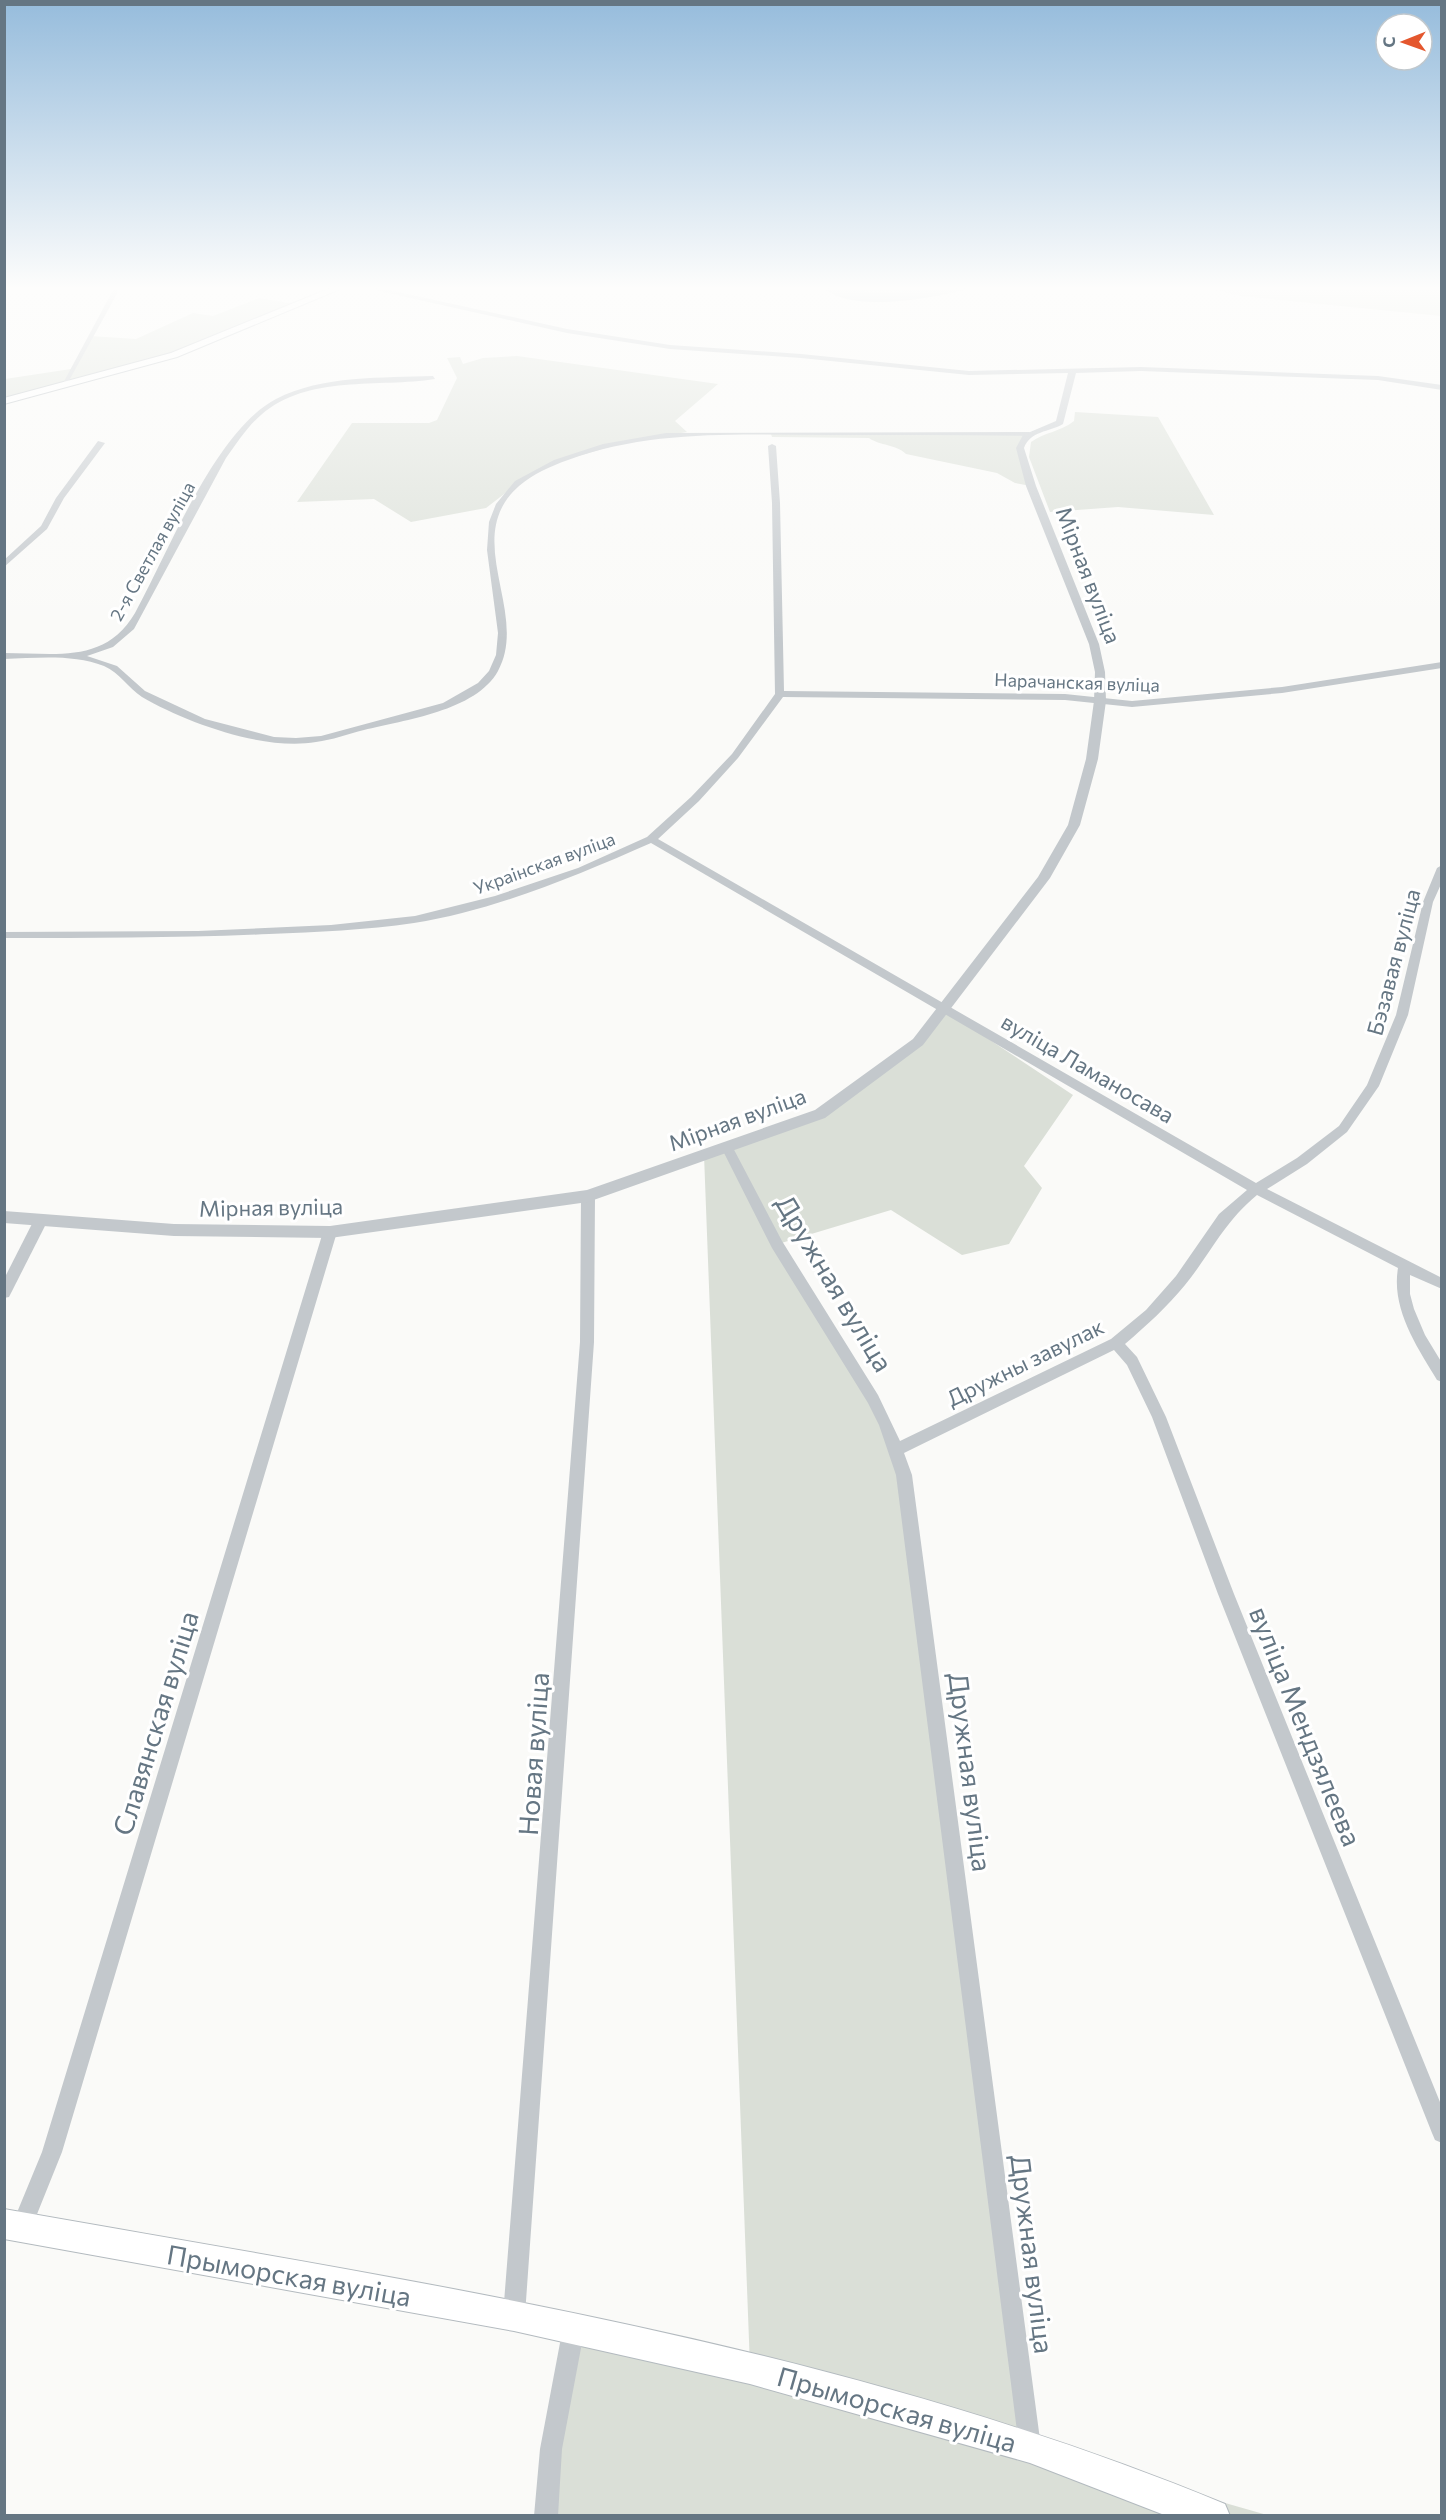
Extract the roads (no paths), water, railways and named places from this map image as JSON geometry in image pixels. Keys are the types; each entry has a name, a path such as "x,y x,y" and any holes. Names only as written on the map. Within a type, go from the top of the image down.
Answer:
{"main road":[{"name":"Прыморская вуліца","path":"13,2225 514,2315 750,2368 1030,2447 1214,2516"}],"street":[{"name":"2-я Светлая вуліца","path":"4,656 80,655 113,645 133,624 210,479 249,423 272,405"},
{"path":"1029,434 1060,422 1064,405"},
{"name":"2-я Светлая вуліца","path":"80,655 122,672 139,691 167,706 208,721 279,741 314,740 416,715 452,702 478,687 495,668 501,649 503,630 490,547 494,515 505,496 525,478 554,463 583,452 663,435 1029,434"},
{"name":"Мірная вуліца","path":"4,1217 174,1230 330,1232 588,1196 820,1114 918,1042 1044,878 1074,825 1092,759 1100,701 1100,672 1094,644 1022,458 1021,442 1029,434"},
{"path":"4,565 44,527 60,498 101,443"},
{"path":"772,446 776,503 780,694"},
{"name":"Нарачанская вуліца","path":"780,694 1065,697 1132,704 1165,703 1282,690 1442,665"},
{"name":"Украінская вуліца","path":"4,934 198,934 331,928 415,919 498,899 582,870 651,839 695,800 735,756 780,694"},
{"name":"вуліца Ламаносава","path":"651,839 1256,1189 1442,1284"},
{"name":"Бэзавая вуліца","path":"1256,1189 1324,1146 1343,1129 1373,1086 1386,1061 1402,1015 1428,902 1442,868"},
{"name":"Дружная вуліца","path":"727,1146 777,1244 873,1399 896,1450 909,1507 1030,2447"},
{"name":"Дружны завулак","path":"896,1450 1116,1342 1151,1314 1181,1280 1224,1218 1256,1189"},
{"name":"Новая вуліца","path":"514,2315 556,1792 588,1333 585,1236 588,1196"},
{"path":"4,1293 41,1220"},
{"name":"Славянская вуліца","path":"13,2225 52,2152 330,1232"},
{"path":"1405,1266 1402,1276 1408,1309 1442,1376"},
{"name":"вуліца Мендзялеева","path":"1116,1342 1132,1361 1159,1417 1238,1626 1442,2133"},
{"path":"546,2516 551,2449 574,2327"}]}
